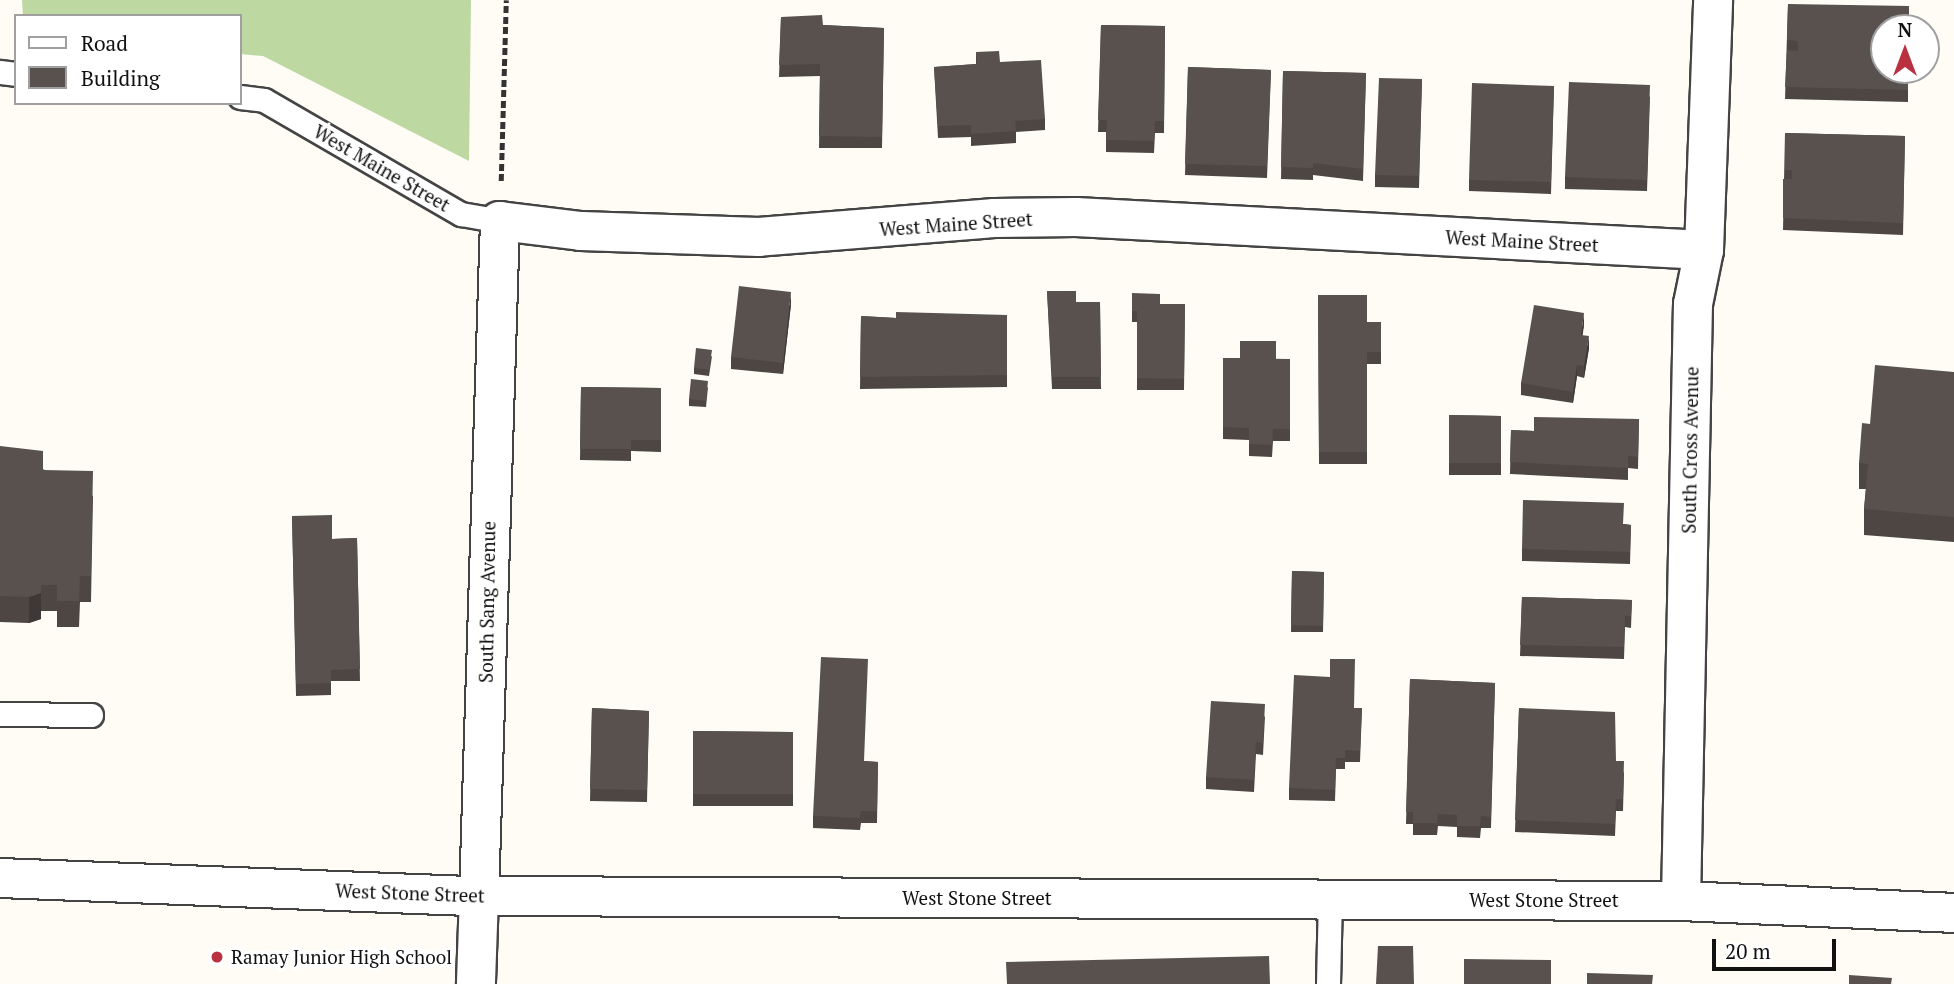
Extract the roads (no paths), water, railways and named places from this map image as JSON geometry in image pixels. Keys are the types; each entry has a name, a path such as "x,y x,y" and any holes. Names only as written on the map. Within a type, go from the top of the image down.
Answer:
{"street":[{"name":"South Cross Avenue","path":"1681,901 1693,304 1704,250 1713,0"},
{"name":"West Maine Street","path":"500,220 581,231 759,237 994,218 1076,217 1704,250"},
{"name":"South Sang Avenue","path":"476,984 500,220"},
{"name":"West Stone Street","path":"0,878 479,896 1681,901 1954,913"}],"lane":[{"name":"West Maine Street","path":"242,97 264,100 461,214 500,220"},
{"path":"0,714 91,715"},
{"path":"1328,984 1330,899"}],"place":[{"name":"Ramay Junior High School","path":"217,957"}]}
